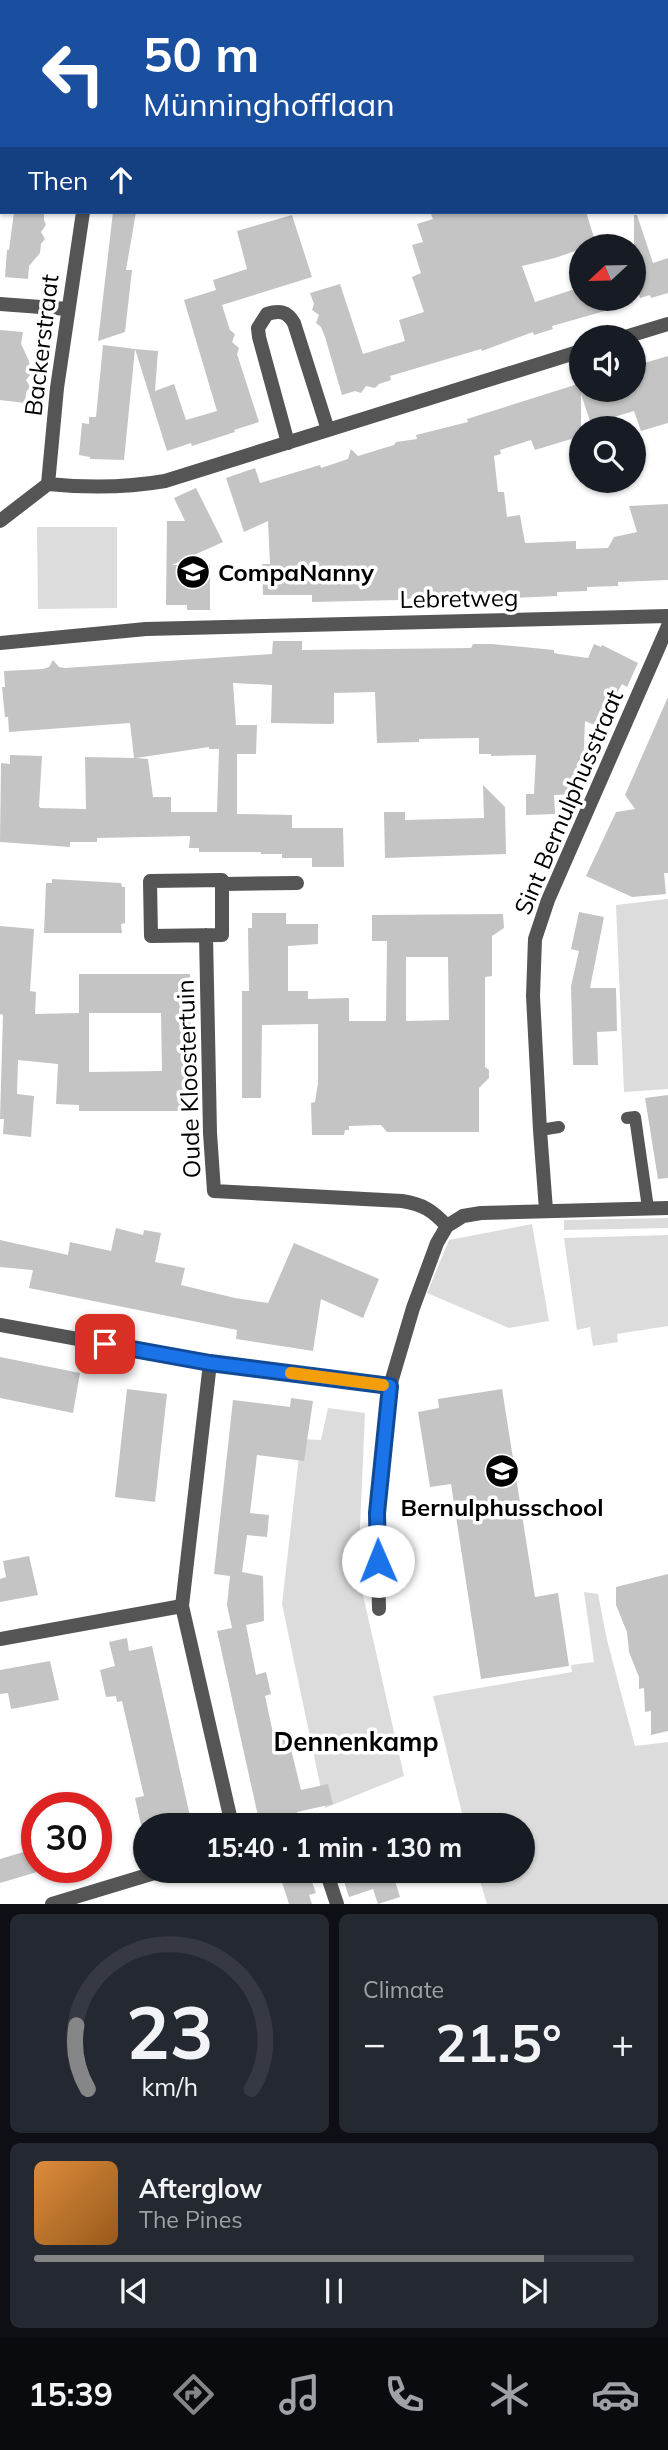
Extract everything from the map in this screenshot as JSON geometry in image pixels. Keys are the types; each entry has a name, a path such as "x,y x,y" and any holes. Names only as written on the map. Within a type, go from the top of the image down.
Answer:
{"street":[{"name":"Backerstraat","path":"48,484 57,388 83,214"},
{"path":"0,304 68,309"},
{"path":"288,443 257,328 267,314 276,311 284,312 294,323 328,430"},
{"path":"646,331 668,324"},
{"path":"0,521 48,484 88,488 165,481 569,355"},
{"name":"Lebretweg","path":"0,643 146,629 668,616"},
{"name":"Sint Bernulphusstraat","path":"546,1210 533,996 535,939 548,900 668,626"},
{"path":"222,880 222,884 222,935 151,936 150,881 222,880"},
{"path":"222,884 297,883"},
{"name":"Oude Kloostertuin","path":"206,935 210,1133 214,1191 402,1201 419,1204 433,1211 447,1226"},
{"path":"380,1609 377,1513 390,1386 413,1308 437,1243 447,1226 463,1216 481,1213 668,1208"},
{"path":"0,1325 210,1363 390,1386"},
{"path":"210,1363 182,1606 229,1813"},
{"path":"0,1639 182,1606"},
{"path":"52,1904 133,1879"},
{"path":"330,1883 337,1904"}],"lane":[{"path":"627,1118 635,1117 648,1208"},
{"path":"540,1130 559,1127"}],"shaded area":[{"path":"37,527 117,527 117,608 38,609"},
{"path":"668,899 668,1089 624,1092 616,905"},
{"path":"668,1218 668,1228 564,1230 564,1220"},
{"path":"532,1224 549,1321 509,1328 427,1293 449,1240"},
{"path":"668,1235 668,1326 617,1334 618,1342 593,1346 590,1327 577,1330 564,1238"},
{"path":"328,1408 365,1413 358,1573 404,1776 325,1808 282,1604 301,1439 321,1440"},
{"path":"584,1592 598,1594 607,1640 635,1746 668,1742 668,1904 487,1904 481,1883 535,1883 535,1813 462,1813 433,1696 572,1672 571,1665 594,1662"}],"building":[{"path":"14,214 44,214 46,225 41,232 45,239 40,253 29,266 28,279 5,277"},
{"path":"113,214 136,214 126,270 132,270 125,332 98,341"},
{"path":"431,214 587,214 593,234 569,234 569,253 522,266 535,302 569,291 569,312 601,312 552,326 553,329 534,335 533,332 482,351 481,349 390,376 391,380 375,388 366,386 361,393 355,391 342,395 325,337 316,323 319,315 312,310 314,304 310,293 340,284 363,354 405,341 399,320 424,312 412,277 421,273 412,245 423,242 417,224 433,219"},
{"path":"292,215 312,277 222,305 230,330 235,334 232,342 239,348 237,354 259,422 192,446 191,443 167,451 135,349 158,351 155,391 174,384 186,420 217,411 184,300 216,290 213,280 247,269 237,231"},
{"path":"634,215 637,215 643,234 634,234"},
{"path":"646,242 653,263 668,258 668,293 651,298 650,295 646,296"},
{"path":"0,330 23,332 21,344 30,370 26,380 30,387 26,392 25,403 0,400"},
{"path":"103,345 135,349 124,460 90,459 79,455 82,423 89,424 89,417 96,417"},
{"path":"668,356 668,423 646,430 646,416 636,416 634,411 617,416 588,416 584,402 646,402 646,362"},
{"path":"569,387 569,402 581,402 581,416 569,416 569,440 535,450 531,440 500,450 501,454 494,456 498,492 504,492 507,517 520,515 525,543 576,541 576,549 608,548 614,537 637,532 629,506 668,504 668,580 618,582 618,586 557,592 557,596 493,599 444,599 444,594 400,600 312,602 312,595 263,595 262,564 270,564 268,521 244,532 226,478 255,468 260,483 348,459 351,449 358,456 394,445 396,442 417,439 416,435 468,422 467,419"},
{"path":"196,488 223,542 172,565 210,565 210,610 187,610 187,605 166,605 167,521 185,521 174,498"},
{"path":"273,641 302,641 302,650 471,648 473,644 492,644 554,650 554,653 588,658 594,644 601,647 602,645 638,663 627,687 622,684 599,727 585,721 582,794 554,795 555,814 526,815 526,794 534,794 536,755 479,754 479,738 377,743 375,692 334,693 332,724 271,723 272,685 233,683 236,725 257,725 256,754 237,754 237,814 292,815 292,828 343,828 344,867 312,867 312,858 282,858 282,854 199,852 199,848 189,848 190,836 97,838 97,842 70,842 70,847 0,842 1,763 10,764 10,755 42,756 40,808 86,809 85,757 134,758 130,723 9,732 2,687 5,687 4,671 43,669 49,667 53,660 59,667 65,668 272,654","holes":["219,749 217,812 171,812 171,797 153,797 148,759 136,758"]},
{"path":"668,697 668,873 664,873 666,894 632,897 586,876 616,812 635,809 625,795"},
{"path":"483,785 505,807 506,854 385,858 384,812 405,812 405,820 484,818"},
{"path":"52,879 121,883 122,887 125,887 125,923 121,924 122,933 44,933 46,883 52,883"},
{"path":"579,912 604,917 590,988 616,988 617,1031 597,1032 598,1065 573,1065 571,986 579,951 571,949"},
{"path":"252,913 286,913 286,924 318,924 318,944 288,946 288,991 308,991 308,999 349,998 349,1021 386,1021 387,941 372,941 372,915 503,914 504,928 492,936 492,976 485,977 485,1067 489,1070 489,1078 479,1088 479,1132 387,1132 381,1125 349,1126 344,1135 312,1135 311,1103 315,1102 318,1083 318,1024 262,1025 261,1098 242,1098 242,991 249,991 248,928 252,928","holes":["406,957 448,957 449,1020 406,1021"]},
{"path":"0,926 34,929 30,991 36,992 35,1014 79,1013 79,974 190,974 191,1033 187,1054 187,1111 79,1111 79,1105 56,1104 58,1064 18,1060 17,1094 34,1096 31,1137 3,1134 4,1119 0,1119 3,1015 0,1014","holes":["89,1013 161,1013 162,1071 89,1072"]},
{"path":"668,1095 668,1178 658,1179 645,1098"},
{"path":"116,1228 143,1235 144,1230 161,1233 155,1262 185,1268 181,1285 235,1298 268,1303 294,1243 379,1279 363,1318 321,1299 313,1351 236,1339 237,1330 29,1288 33,1270 0,1267 0,1240 68,1255 70,1242 111,1251"},
{"path":"0,1357 80,1373 73,1413 0,1398"},
{"path":"127,1389 167,1394 155,1502 115,1497"},
{"path":"502,1389 535,1597 558,1593 569,1666 481,1679 451,1484 430,1487 418,1412 439,1408 438,1399"},
{"path":"291,1398 313,1401 304,1461 257,1455 250,1513 269,1515 267,1537 247,1535 242,1572 263,1576 264,1621 246,1625 256,1675 266,1672 271,1694 265,1696 274,1738 289,1741 301,1790 328,1784 333,1804 297,1813 257,1813 217,1631 232,1628 227,1605 230,1576 214,1574 233,1400 290,1407"},
{"path":"29,1556 38,1595 0,1602 0,1579 6,1577 3,1561"},
{"path":"668,1574 668,1731 651,1735 651,1711 645,1712 644,1688 639,1689 639,1677 629,1652 627,1632 616,1605 616,1587"},
{"path":"127,1638 129,1651 152,1646 189,1813 138,1813 135,1798 144,1796 122,1701 117,1702 116,1696 106,1697 100,1670 115,1666 109,1642"},
{"path":"50,1661 59,1700 11,1709 8,1693 0,1694 0,1670"},
{"path":"21,1853 21,1877 0,1883 0,1859"},
{"path":"282,1883 312,1883 316,1893 309,1895 312,1904 289,1904"},
{"path":"345,1883 396,1883 400,1897 378,1904 373,1889 349,1897"}],"slow traffic":[{"path":"291,1373 383,1385"}],"place":[{"name":"CompaNanny","path":"193,572"},
{"name":"Bernulphusschool","path":"502,1471"}],"district":[{"name":"Dennenkamp","path":"356,1741"}],"route":[{"path":"105,1344 210,1363 390,1386 377,1513 378,1561"}]}
